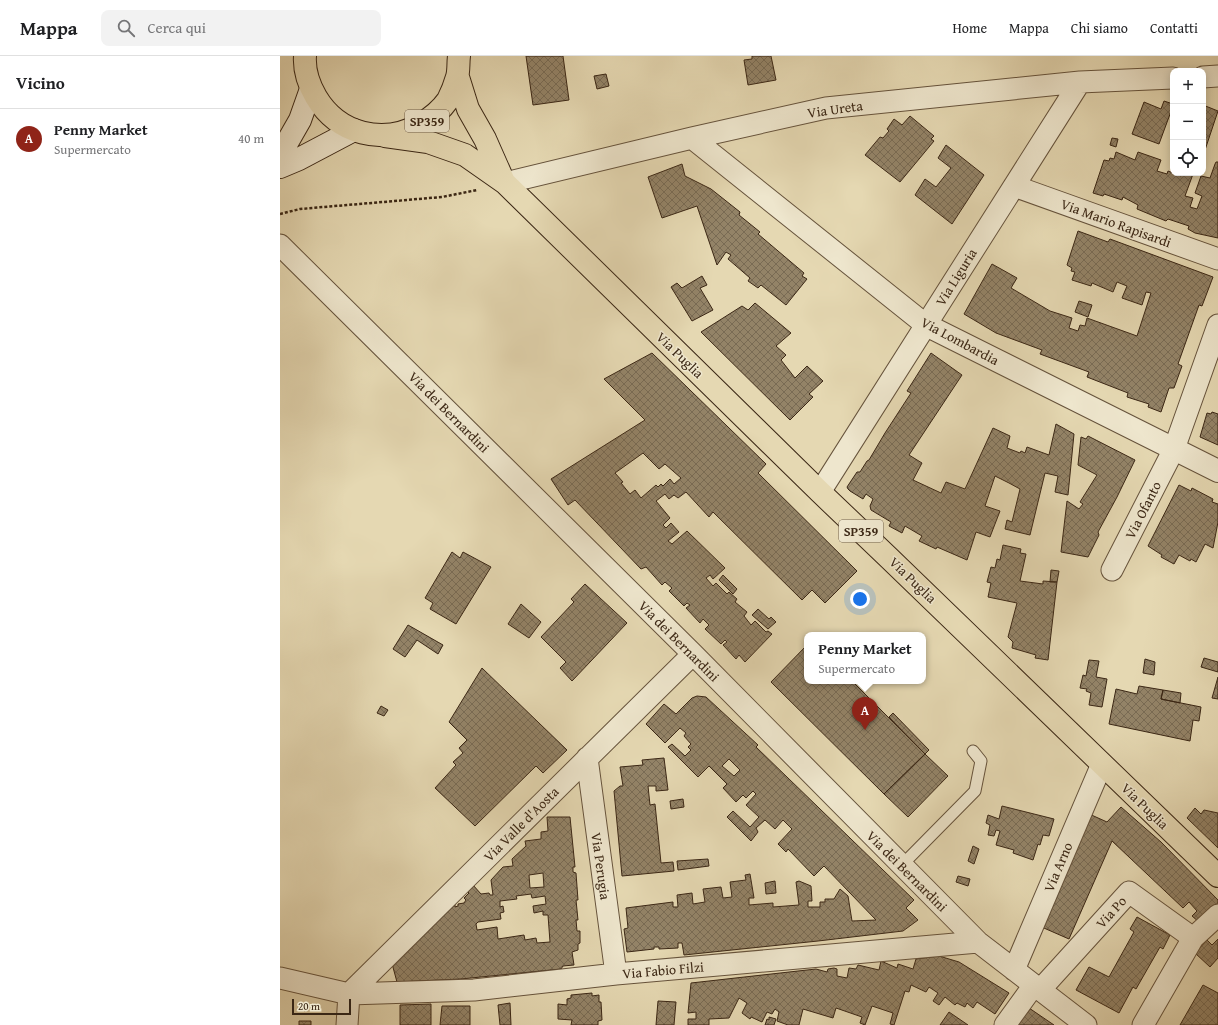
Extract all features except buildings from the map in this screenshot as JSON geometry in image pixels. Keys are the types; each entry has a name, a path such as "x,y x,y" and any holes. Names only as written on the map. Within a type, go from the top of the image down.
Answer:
{"main road":[{"name":"SP359","path":"305,57 306,74 311,89 322,106 336,121 354,130 369,135 385,136 409,131 431,118 448,100 458,66"},
{"name":"Via Puglia","path":"458,66 468,109 485,139 504,183"},
{"name":"Via Puglia","path":"385,136 428,142 465,155 504,183 820,492 1218,876"}],"street":[{"path":"1206,77 1218,76"},
{"name":"Via Ureta","path":"504,183 826,108 1080,82 1170,78"},
{"name":"Via Liguria","path":"820,492 1080,82"},
{"path":"280,155 300,120 311,89"},
{"path":"280,167 354,130"},
{"name":"Via Lombardia","path":"692,138 926,325 1218,471"},
{"name":"Via Mario Rapisardi","path":"1014,186 1218,259"},
{"name":"Via dei Bernardini","path":"280,245 693,654 978,942 1086,1025"},
{"name":"Via Ofanto","path":"1112,570 1174,449 1218,325"},
{"name":"Via Valle d'Aosta","path":"349,994 693,654"},
{"name":"Via Perugia","path":"587,758 616,974"},
{"name":"Via Arno","path":"1014,970 1102,764"},
{"name":"Via Po","path":"1037,988 1129,892 1193,938"},
{"path":"1143,1025 1193,938 1218,915"},
{"name":"Via Fabio Filzi","path":"280,978 349,994 474,990 616,974 978,942"},
{"path":"1005,1025 1037,988"},
{"path":"347,1025 349,994"}],"lane":[{"path":"902,865 975,791 981,761 973,751"}],"path":[{"path":"280,214 300,209 442,197 504,183"}],"place":[{"name":"Penny Market","path":"865,730"}]}
